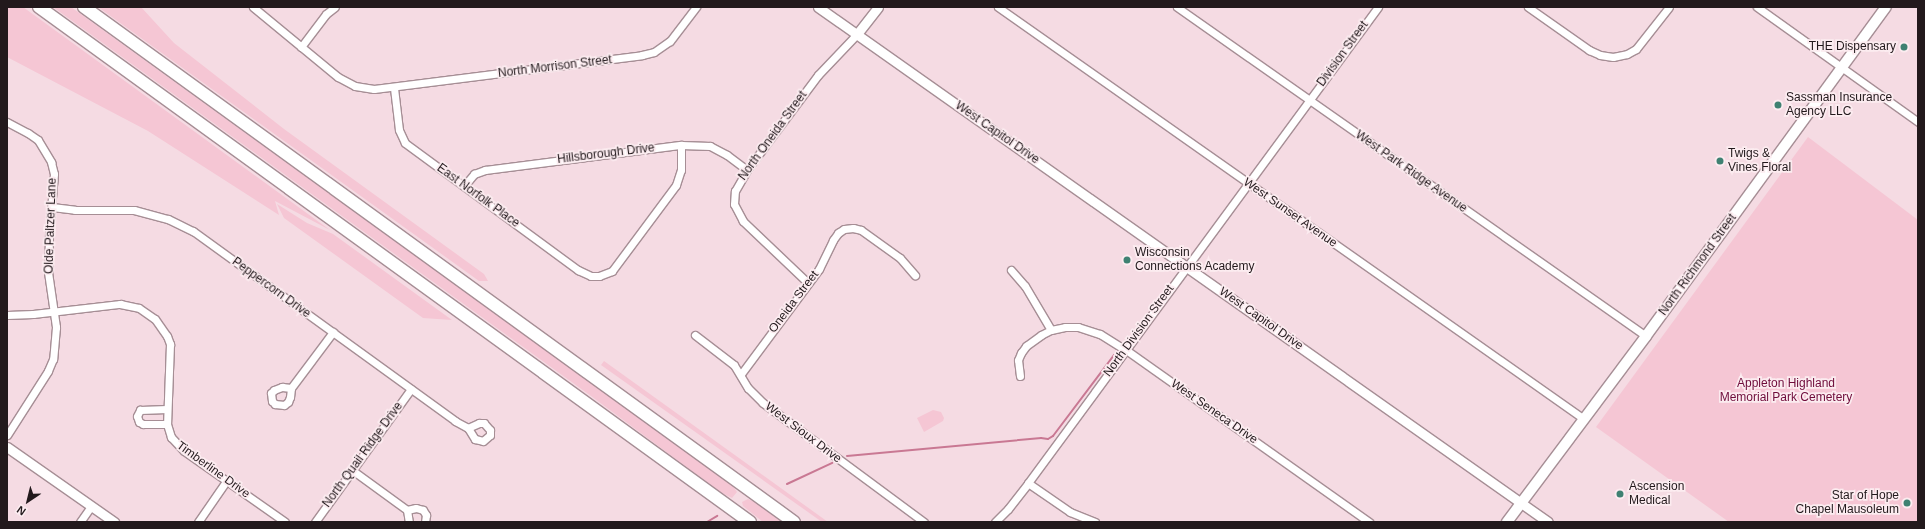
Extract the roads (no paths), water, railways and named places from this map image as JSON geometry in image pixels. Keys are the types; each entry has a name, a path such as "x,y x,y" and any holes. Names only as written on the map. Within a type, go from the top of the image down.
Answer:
{"highway":[{"path":"39,7 750,522"},
{"path":"84,7 794,522"}],"main road":[{"name":"North Richmond Street","path":"1507,522 1646,336 1886,7"}],"street":[{"name":"North Morrison Street","path":"253,7 338,77 355,86 374,89 394,88 642,55 654,52 670,42 696,7"},
{"path":"301,47 326,14 335,7"},
{"name":"West Capitol Drive","path":"818,7 1548,522"},
{"name":"North Oneida Street","path":"808,283 742,221 734,204 735,191 747,170 818,75 857,34 878,7"},
{"name":"West Sunset Avenue","path":"998,7 1584,419"},
{"name":"West Park Ridge Avenue","path":"1177,7 1646,336"},
{"name":"Division Street","path":"1309,100 1378,7"},
{"path":"1528,7 1589,50 1600,55 1612,57 1627,54 1636,49 1669,7"},
{"path":"1757,7 1918,122"},
{"name":"East Norfolk Place","path":"394,88 399,130 405,143 584,274 599,276 612,271 676,185 681,170 681,145"},
{"name":"North Division Street","path":"995,522 1008,509 1028,483 1309,100"},
{"name":"Olde Paltzer Lane","path":"7,122 38,140 48,155 54,174 49,233 48,272 56,333 53,358 34,394 7,435"},
{"name":"Hillsborough Drive","path":"464,186 474,174 485,170 681,145 710,146 727,155 747,170"},
{"name":"Peppercorn Drive","path":"52,207 75,210 134,210 168,219 180,225 201,237 411,389 468,428"},
{"name":"Oneida Street","path":"741,374 825,260 833,240 838,233 844,229 853,228 861,230 900,258 915,275"},
{"path":"1011,270 1025,286 1051,330 1033,340 1022,352 1018,360 1020,376"},
{"name":"Timberline Drive","path":"7,315 54,312 120,304 139,308 155,319 167,336 170,344 167,424 171,437 176,444 285,522"},
{"name":"West Seneca Drive","path":"1051,330 1065,327 1088,329 1105,336 1369,522"},
{"path":"291,388 333,332"},
{"name":"West Sioux Drive","path":"695,335 728,358 741,374 748,388 763,403 924,522"},
{"name":"North Quail Ridge Drive","path":"315,522 411,389"},
{"path":"167,424 143,424 139,422 136,416 140,410 168,409"},
{"path":"7,448 114,522"},
{"path":"352,470 407,510 409,522"},
{"path":"198,522 227,480"},
{"path":"1028,483 1070,512 1095,522"},
{"path":"80,522 91,506"},
{"path":"407,510 416,508 423,510 426,514 425,522"}],"waterway":[{"path":"847,456 1041,438 1048,439 1053,436 1117,351"},
{"path":"787,484 832,463"},
{"path":"707,522 717,516"}],"place":[{"name":"THE Dispensary","path":"1904,47"},
{"name":"Sassman Insurance Agency LLC","path":"1778,105"},
{"name":"Twigs & Vines Floral","path":"1720,161"},
{"name":"Wisconsin Connections Academy","path":"1127,260"},
{"name":"Ascension Medical","path":"1620,494"},
{"name":"Star of Hope Chapel Mausoleum","path":"1907,503"}],"park label":[{"name":"Appleton Highland Memorial Park Cemetery","path":"1786,391"}]}
